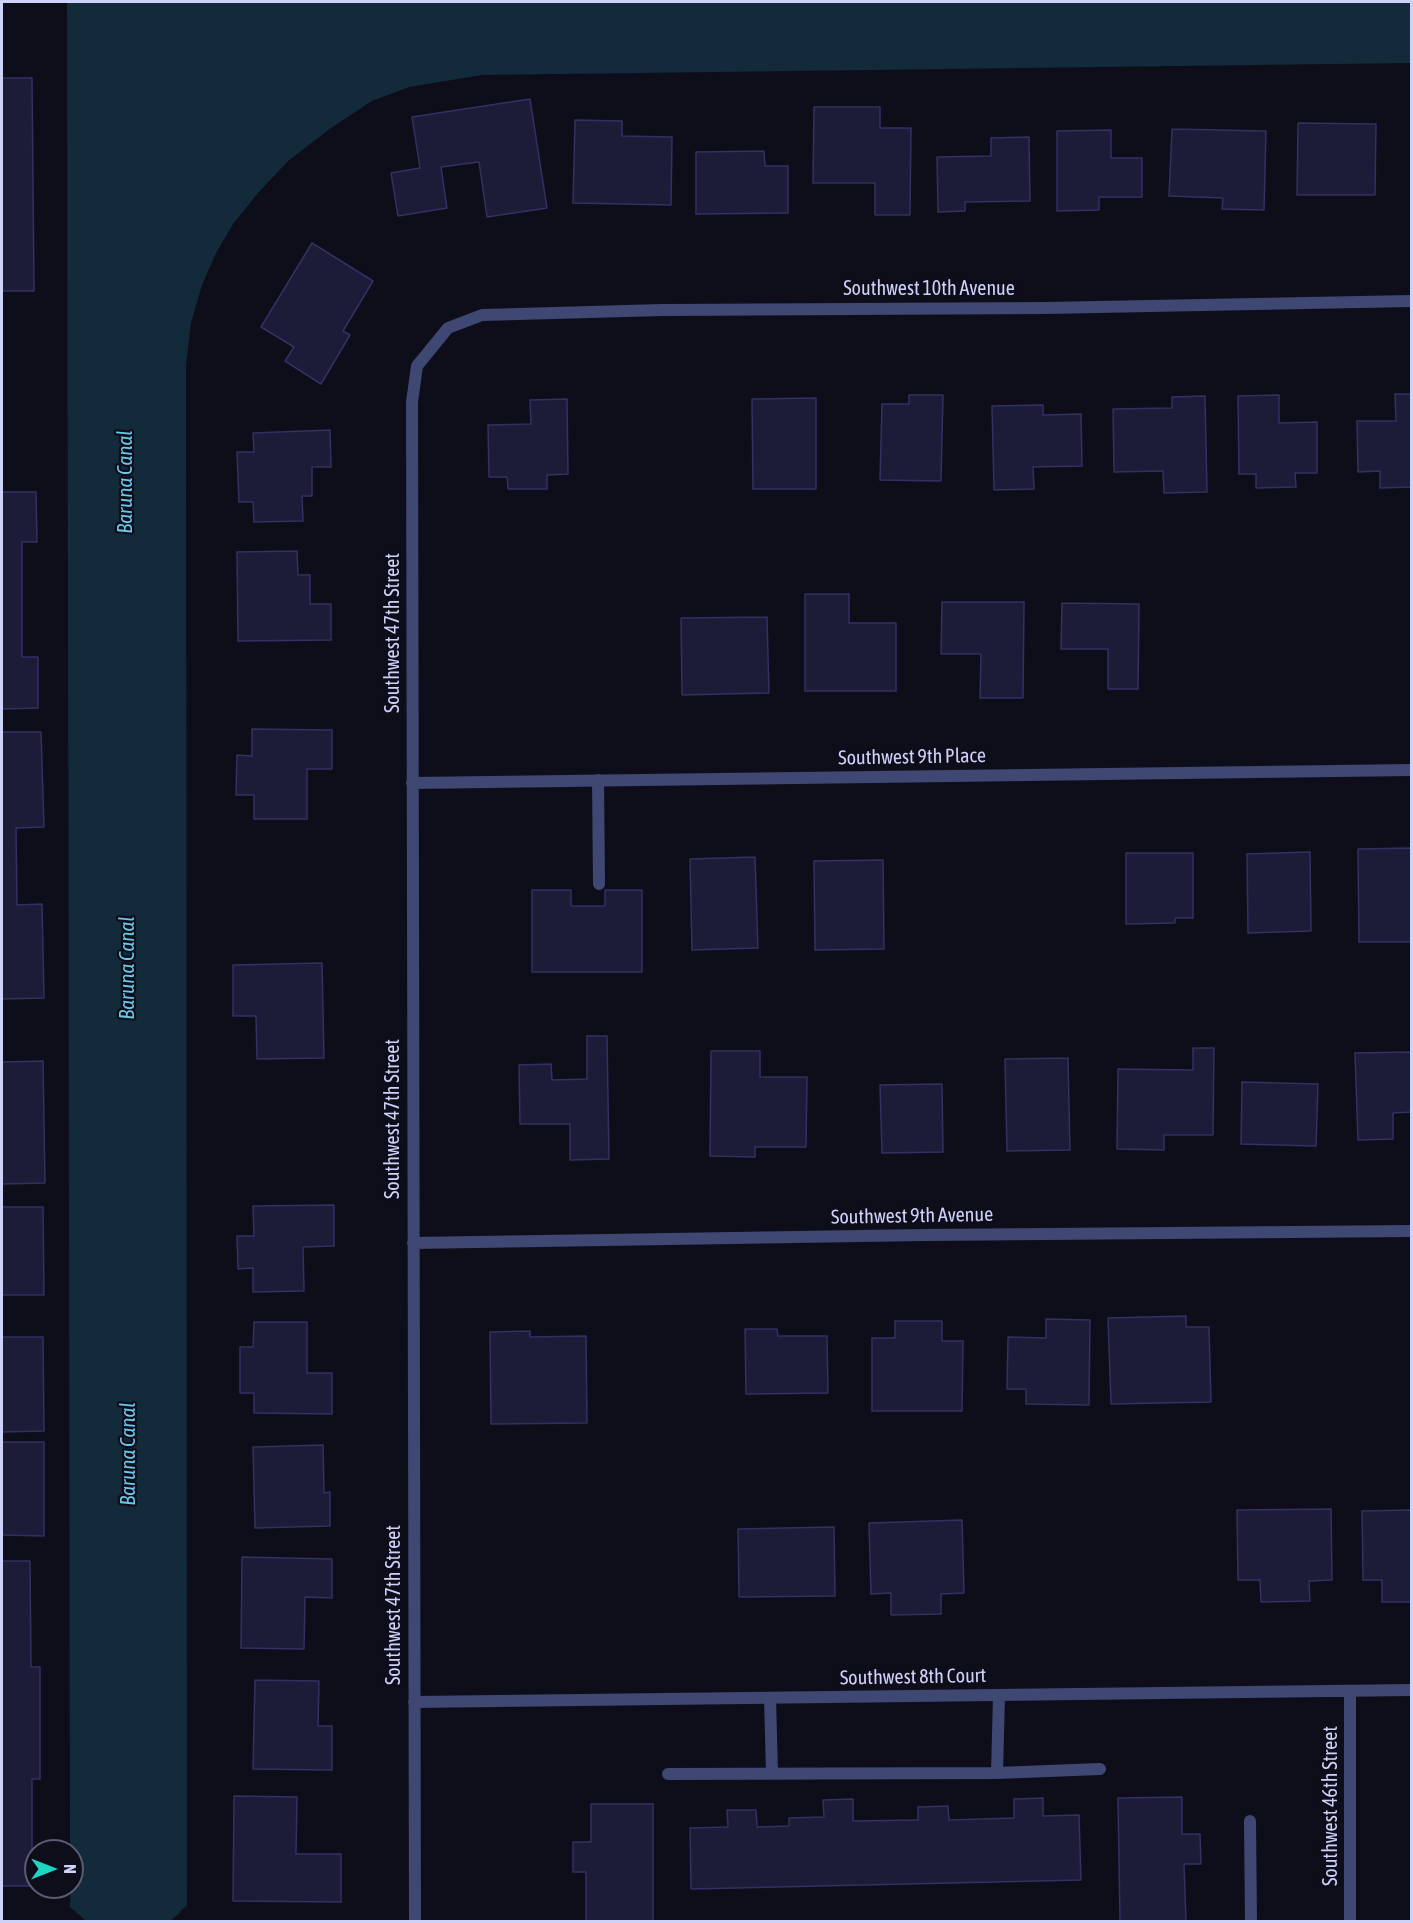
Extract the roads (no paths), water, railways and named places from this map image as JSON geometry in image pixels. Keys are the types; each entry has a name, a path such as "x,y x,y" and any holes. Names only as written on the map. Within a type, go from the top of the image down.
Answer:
{"street":[{"name":"Southwest 10th Avenue","path":"448,328 482,315 662,310 1021,308 1412,301"},
{"name":"Southwest 47th Street","path":"415,1922 412,402 417,366 448,328"},
{"name":"Southwest 9th Place","path":"412,783 1412,770"},
{"path":"598,780 599,884"},
{"name":"Southwest 9th Avenue","path":"413,1243 924,1235 1412,1231"},
{"name":"Southwest 8th Court","path":"414,1702 1412,1690"},
{"name":"Southwest 46th Street","path":"1350,1691 1350,1922"},
{"path":"997,1773 999,1695"},
{"path":"770,1698 772,1773"},
{"path":"668,1774 997,1773 1100,1768"},
{"path":"1250,1821 1251,1922"}],"water":[{"name":"Baruna Canal","path":"67,2 1411,2 1411,63 482,75 409,87 372,101 331,128 288,161 233,224 216,253 202,285 191,323 186,365 187,1905 171,1921 86,1921 70,1907 70,1899 84,1899 84,1839 70,1839"}]}
